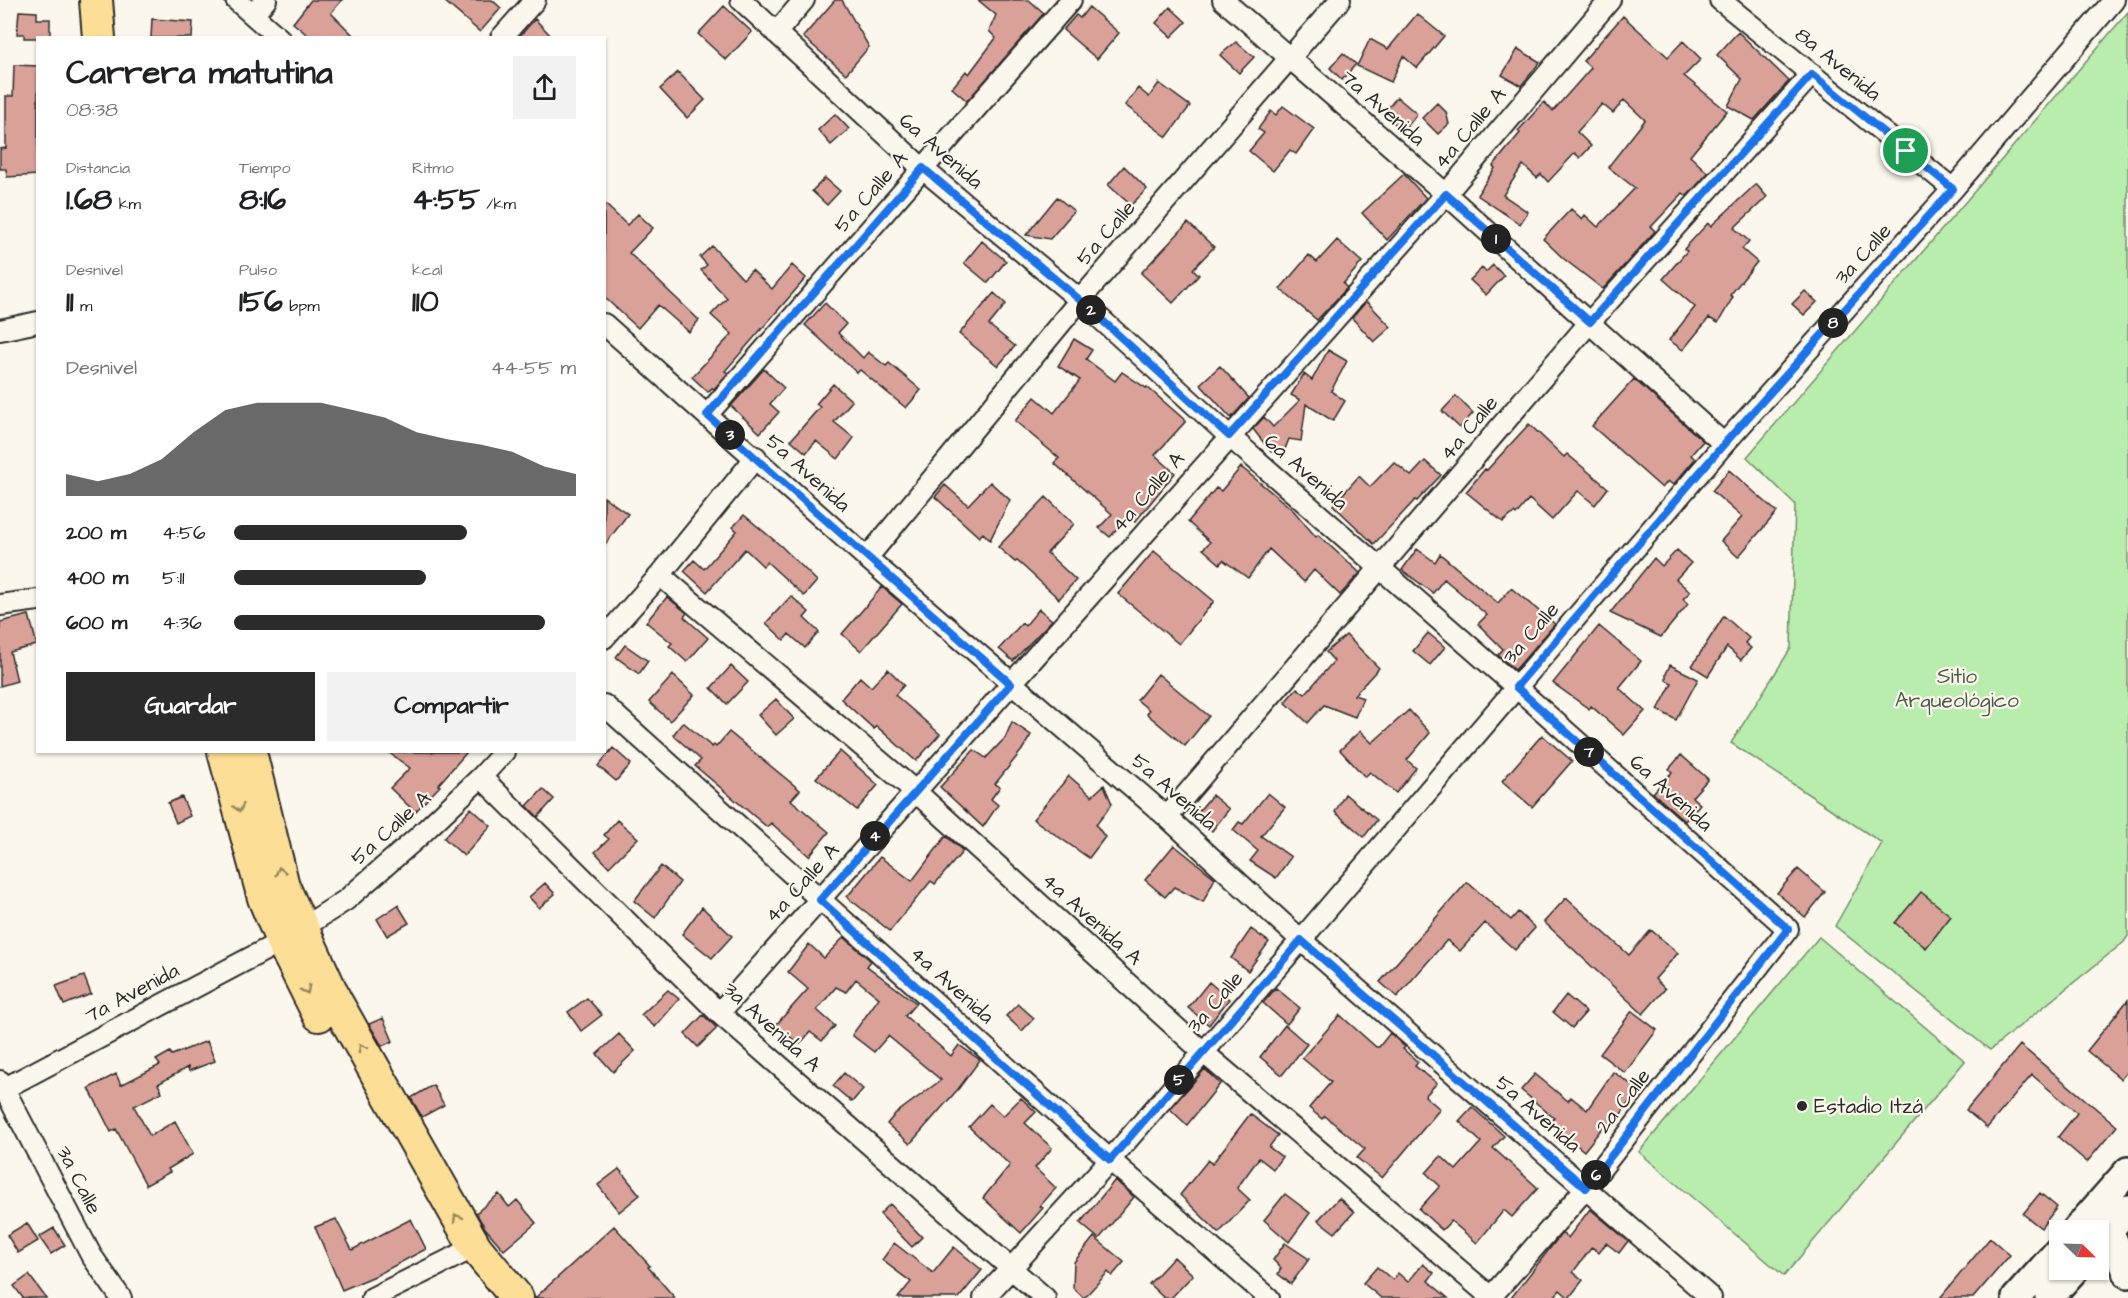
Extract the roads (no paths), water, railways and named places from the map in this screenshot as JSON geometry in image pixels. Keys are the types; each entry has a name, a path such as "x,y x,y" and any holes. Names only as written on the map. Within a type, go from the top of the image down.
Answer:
{"main road":[{"path":"76,0 78,36"},
{"path":"96,0 99,36"},
{"path":"224,753 264,898 292,935 335,1000 490,1298"},
{"path":"250,753 284,886 292,935"},
{"path":"2099,1220 2128,1171"},
{"path":"2109,1220 2128,1209"},
{"path":"2109,1249 2128,1275"},
{"path":"465,1251 517,1298"},
{"path":"2016,1298 2049,1261"},
{"path":"2049,1298 2065,1280"}],"street":[{"path":"236,0 260,7 278,36"},
{"path":"503,36 535,0"},
{"name":"6a Avenida","path":"741,0 923,168 1080,300 1229,436 1788,929"},
{"path":"776,33 804,0"},
{"name":"5a Calle A","path":"707,415 1071,0"},
{"name":"7a Avenida","path":"1223,0 1446,194 1724,444"},
{"name":"5a Calle","path":"867,558 1080,300 1340,0"},
{"name":"4a Calle A","path":"719,1012 1446,194 1610,0"},
{"name":"8a Avenida","path":"1720,0 1953,189"},
{"name":"3a Calle","path":"984,1298 1110,1160 1724,444 1953,189 2114,0"},
{"name":"4a Calle","path":"1167,817 1590,322 1812,74"},
{"path":"0,330 36,322"},
{"name":"5a Avenida","path":"606,326 867,558 1167,817 1301,940 1711,1298"},
{"path":"606,636 660,575 756,457"},
{"name":"4a Avenida A","path":"660,575 915,791 1203,1052 1491,1298"},
{"path":"0,605 36,600"},
{"name":"4a Avenida","path":"606,707 1110,1160 1269,1298"},
{"name":"5a Calle A","path":"292,935 346,900 417,838 503,753"},
{"name":"3a Avenida A","path":"481,777 719,1012 1045,1298"},
{"name":"2a Calle","path":"1491,1298 1586,1188 1788,929"},
{"name":"7a Avenida","path":"2,1084 292,935"},
{"name":"3a Calle","path":"2,1084 91,1256 121,1298"},
{"path":"372,1298 465,1251"}],"place":[{"name":"Estadio Itzá","path":"1802,1106"}],"park label":[{"name":"Sitio Arqueológico","path":"1957,688"}]}
